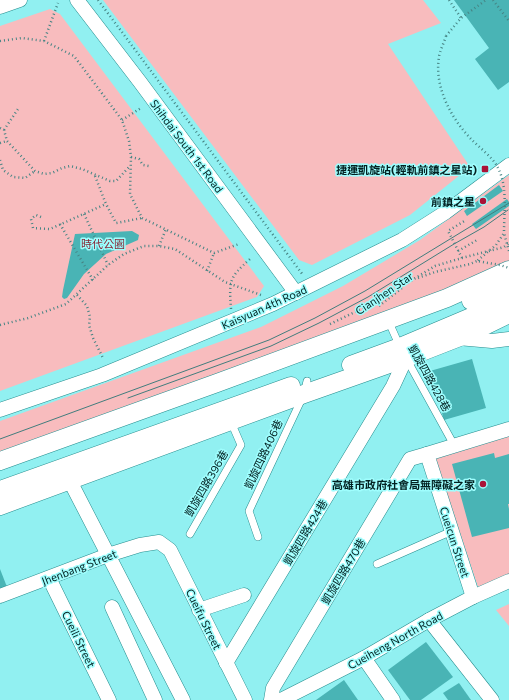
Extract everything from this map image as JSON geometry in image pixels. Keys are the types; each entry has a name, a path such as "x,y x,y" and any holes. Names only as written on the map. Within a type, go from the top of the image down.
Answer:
{"street":[{"path":"0,6 20,0"},
{"name":"Shihdai South 1st Road","path":"77,0 149,94 296,293"},
{"name":"Kaisyuan 4th Road","path":"0,410 102,375 257,312 402,240 446,212 509,165"},
{"path":"0,506 231,422 305,388 447,298 509,269"},
{"path":"0,473 392,333 509,285"},
{"path":"0,461 217,383 509,301"},
{"path":"458,338 509,314"},
{"path":"392,333 492,341 509,339"},
{"name":"凱旋四路424巷","path":"226,663 389,393 392,333"},
{"path":"0,490 305,388"},
{"path":"427,454 509,429"},
{"name":"Cueicun Street","path":"427,454 473,598"},
{"name":"凱旋四路470巷","path":"280,700 273,688 410,459 427,454"},
{"path":"70,481 183,700"},
{"name":"Cueifu Street","path":"159,542 170,550 245,700"},
{"name":"Jhenbang Street","path":"0,596 108,555 140,545 159,542"},
{"name":"Cueili Street","path":"49,578 109,700"},
{"name":"Cueiheng North Road","path":"280,700 364,658 429,620 509,581"},
{"path":"199,610 244,595"},
{"path":"112,607 155,700"},
{"path":"429,620 492,700"},
{"path":"364,658 393,700"}],"lane":[{"name":"凱旋四路428巷","path":"392,333 454,445"},
{"name":"凱旋四路406巷","path":"258,537 249,511 305,388"},
{"name":"凱旋四路396巷","path":"190,534 240,445 231,422"},
{"path":"377,564 452,531"}],"path":[{"path":"98,0 304,277"},
{"path":"449,0 461,18"},
{"path":"486,0 461,18 446,36 439,56 439,81 449,110 462,130 497,166 503,186 504,233 509,250"},
{"path":"493,0 509,21"},
{"path":"44,42 58,3"},
{"path":"0,41 22,38 44,42 74,56 122,120 129,141 131,157 130,194 142,218"},
{"path":"122,120 141,108"},
{"path":"4,130 18,109"},
{"path":"0,128 4,130 7,141 35,171 44,174 52,173 70,166 82,169 95,176 110,181 116,180 130,166"},
{"path":"0,142 7,141"},
{"path":"131,157 139,159 143,165 149,166"},
{"path":"0,160 3,170 13,177 25,178 35,171"},
{"path":"95,176 106,204 116,223 142,218 214,253 239,244"},
{"path":"41,217 36,215 31,219 33,228 50,229 106,204"},
{"path":"84,214 108,265"},
{"path":"462,258 448,232 466,220"},
{"path":"60,224 93,280"},
{"path":"159,246 166,229"},
{"name":"Cianjhen Star","path":"392,333 402,288 417,279 435,272 477,261 496,245 504,233"},
{"path":"458,251 477,240"},
{"path":"0,325 28,318 66,304 108,265 124,254 144,246 159,246 175,249 230,284 267,298"},
{"path":"208,271 214,253"},
{"path":"232,311 230,284 235,274 250,259"},
{"name":"Cianjhen Star","path":"477,261 500,265 509,269"},
{"path":"77,295 87,306 90,317 89,325 93,338 103,358"}],"green space":[{"path":"103,0 423,0 441,23 388,44 470,167 410,215 312,265 299,260"},
{"name":"時代公園","path":"50,9 60,14 264,286 257,297 0,391 0,26"},
{"path":"509,175 509,264 445,293 0,457 0,421 261,327 343,286 420,240"},
{"path":"509,432 509,577 479,590 435,458"},
{"path":"509,604 509,626 496,610"}],"building":[{"path":"454,0 509,0 509,82 498,90 475,59 489,48"},
{"name":"前鎮之星","path":"499,185 503,191 467,216 464,211"},
{"name":"前鎮之星","path":"507,199 509,206 476,229 472,224"},
{"path":"132,231 139,235 138,240 106,254 84,274 67,298 64,299 62,297 75,234"},
{"path":"472,359 486,408 444,420 430,371"},
{"name":"高雄市政府社會局無障礙之家","path":"494,453 495,458 509,454 509,528 472,537 452,464"},
{"path":"0,569 7,587 0,590"},
{"path":"426,642 453,677 421,700 410,700 388,670"},
{"path":"344,680 358,700 316,700"},
{"path":"459,683 471,700 448,700 443,693"}],"tram line":[{"path":"0,439 269,340 315,318 365,291 509,203"},
{"path":"128,398 271,346 319,323 368,297 484,227 508,210"}],"place":[{"name":"捷運凱旋站(輕軌前鎮之星站)","path":"485,169"},
{"name":"前鎮之星","path":"483,201"},
{"name":"高雄市政府社會局無障礙之家","path":"483,484"}]}
